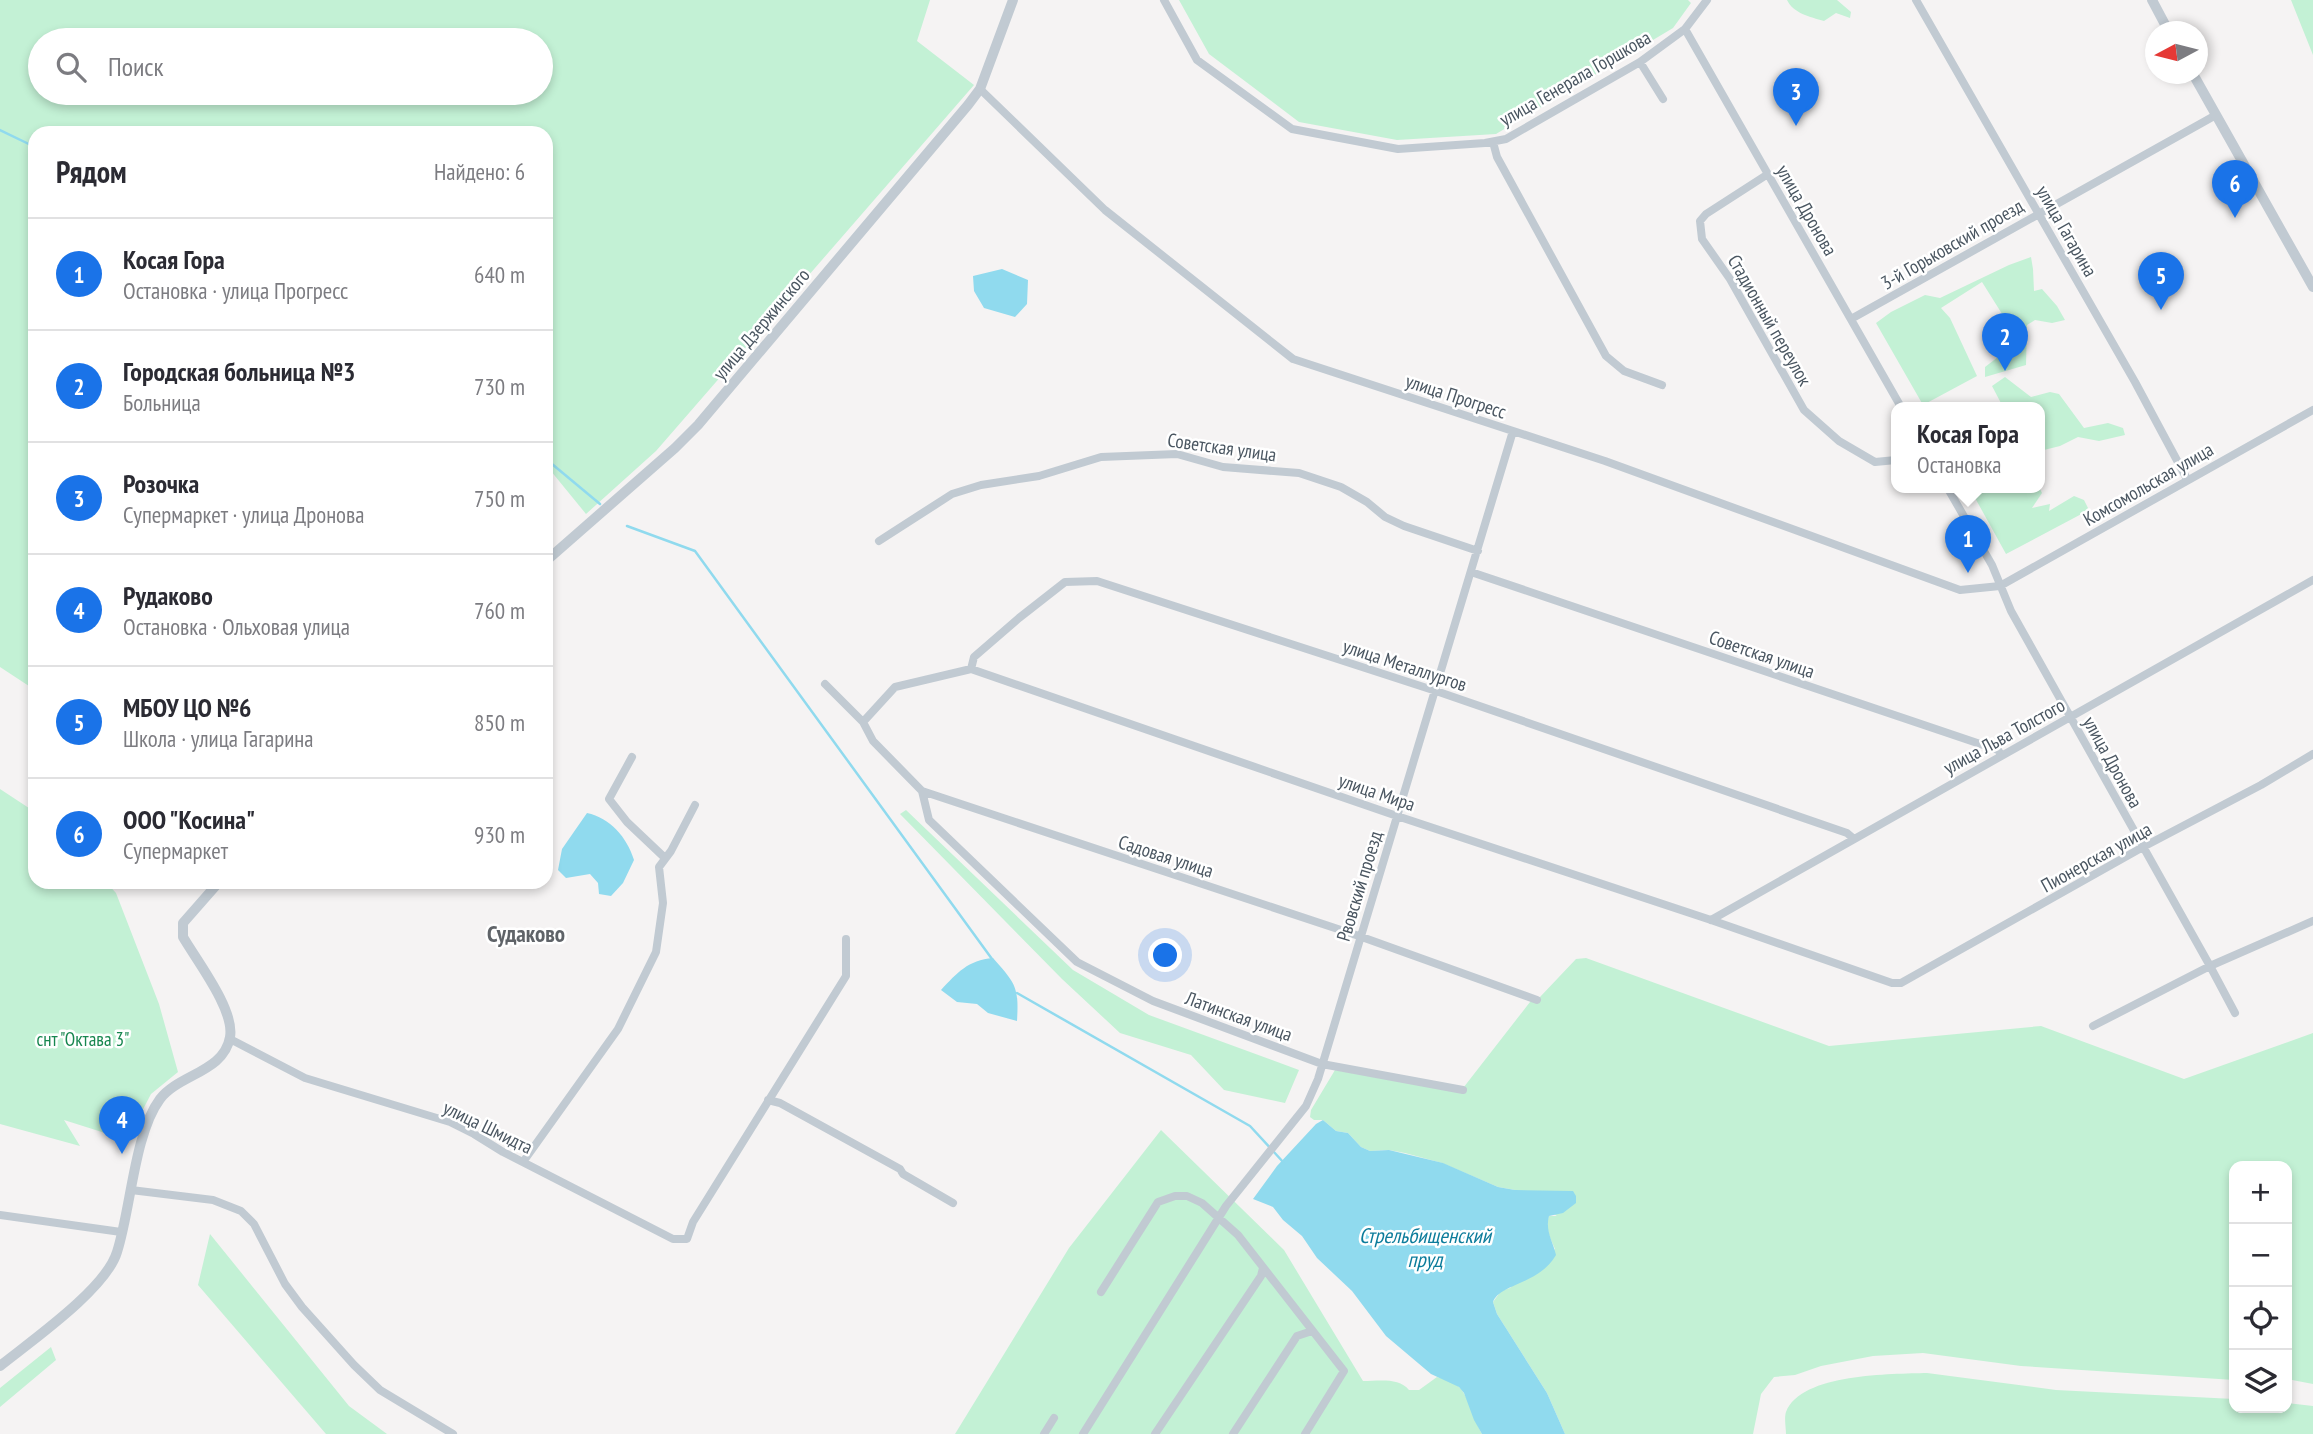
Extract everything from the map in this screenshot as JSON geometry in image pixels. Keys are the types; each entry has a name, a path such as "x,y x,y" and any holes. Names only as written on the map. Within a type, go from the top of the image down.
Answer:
{"street":[{"name":"улица Дзержинского","path":"553,555 675,449 698,425 980,89 1013,0"},
{"name":"улица Генерала Горшкова","path":"1164,0 1197,60 1292,129 1398,149 1506,139 1640,62 1685,29 1707,0"},
{"name":"улица Гагарина","path":"1916,0 2135,382 2187,480"},
{"path":"2152,0 2163,21"},
{"name":"улица Дронова","path":"1685,29 1898,402"},
{"path":"1640,62 1664,99"},
{"path":"2199,84 2313,287"},
{"name":"улица Прогресс","path":"980,89 1105,210 1293,359 1605,461 1960,590 2000,586"},
{"name":"3-й Горьковский проезд","path":"1852,319 2216,115"},
{"path":"1493,142 1497,157 1606,355 1624,371 1662,385"},
{"name":"Стадионный переулок","path":"1768,174 1706,214 1700,221 1702,239 1730,279 1804,410 1839,442 1875,462 1891,460"},
{"name":"Комсомольская улица","path":"2000,586 2313,410"},
{"name":"Рвовский проезд","path":"1083,1434 1226,1206 1306,1107 1322,1063 1436,691 1513,431"},
{"name":"Советская улица","path":"879,541 951,494 981,485 1039,476 1101,457 1177,454 1223,467 1299,473 1341,487 1367,502 1385,517 1404,526 1478,551"},
{"name":"улица Дронова","path":"1950,493 1986,556 2011,611 2235,1013"},
{"name":"Советская улица","path":"1471,572 1998,750 2001,755"},
{"name":"улица Льва Толстого","path":"1711,920 2313,580"},
{"name":"улица Металлургов","path":"971,669 974,657 1065,582 1097,581 1436,691 1847,834 1854,839"},
{"path":"863,722 895,687 971,669"},
{"name":"улица Мира","path":"971,669 1892,983"},
{"name":"Садовая улица","path":"825,684 863,722 873,741 922,791 1359,936 1537,1000"},
{"name":"Пионерская улица","path":"1892,983 1901,983 2313,754"},
{"path":"632,757 609,799 627,822 665,858"},
{"name":"Латинская улица","path":"922,791 929,820 1077,962 1153,1001 1322,1063 1463,1090"},
{"path":"523,1163 618,1029 656,952 663,903 659,867 695,805"},
{"path":"0,1366 91,1291 106,1273 117,1254 149,1120 160,1099 175,1084 204,1070 220,1058 230,1039 227,1012 183,937 183,923 213,889"},
{"path":"2093,1026 2210,965 2313,921"},
{"path":"846,939 846,976 768,1100 780,1103 900,1169 903,1174 953,1203"},
{"name":"улица Шмидта","path":"230,1039 305,1078 450,1122 523,1163 673,1239 687,1239 693,1222 768,1100"},
{"path":"131,1190 213,1200 241,1211 254,1224 285,1284 354,1365 380,1390 453,1434"},
{"path":"1101,1292 1158,1202 1175,1196 1187,1196 1202,1203 1238,1236 1344,1371 1305,1434"},
{"path":"0,1215 121,1232"},
{"path":"1155,1434 1261,1276 1263,1268"},
{"path":"1234,1434 1297,1336 1312,1331"},
{"path":"1044,1434 1055,1418"}],"green space":[{"path":"0,0 930,0 917,41 974,85 656,451 586,514 553,474 553,126 28,126 28,685 0,667"},
{"path":"1179,0 1688,0 1691,3 1673,28 1496,134 1397,140 1299,122 1209,54"},
{"path":"1787,0 1837,0 1851,12 1850,18 1836,13 1824,21 1798,11"},
{"path":"2291,0 2313,0 2313,55"},
{"path":"2031,257 2034,291 2042,289 2065,320 2052,323 2035,320 2027,325 2026,365 1985,377 1985,367 2015,344 2014,333 1982,282 1941,308 1950,318 1977,376 1929,402 1921,402 1876,323 1891,312 1925,295 1940,298"},
{"path":"2005,377 2031,397 2050,392 2059,394 2084,428 2108,423 2123,428 2125,435 2099,441 2078,437 2045,450 2045,402 2000,402 1992,386"},
{"path":"1972,493 2042,493 2032,508 2050,504 2049,511 2074,496 2084,500 2089,510 2006,554"},
{"name":"снт \"Октава 3\"","path":"0,789 28,807 28,889 112,889 116,893 159,1004 178,1072 151,1094 127,1140 64,1120 80,1146 0,1124"},
{"path":"906,810 1073,970 1149,1015 1299,1070 1285,1103 1224,1090 1191,1055 1120,1033 1062,979 900,814"},
{"path":"1586,958 1829,1046 2041,1026 2184,1079 2313,1033 2313,1384 2292,1380 2292,1161 2229,1161 2229,1380 2021,1366 1923,1353 1873,1356 1821,1366 1795,1375 1774,1377 1761,1394 1753,1434 1565,1434 1547,1393 1497,1314 1493,1302 1501,1291 1510,1288 1555,1249 1548,1225 1549,1216 1557,1216 1515,1190 1498,1187 1442,1163 1389,1150 1370,1151 1361,1147 1348,1133 1336,1131 1323,1120 1310,1117 1311,1110 1335,1070 1460,1092 1530,1002 1540,997 1576,959"},
{"path":"1161,1130 1284,1250 1363,1381 1394,1381 1409,1390 1419,1390 1437,1377 1451,1382 1459,1387 1465,1396 1482,1434 955,1434 1069,1248"},
{"path":"210,1234 349,1406 387,1434 326,1434 198,1285"},
{"path":"51,1347 56,1360 0,1407 0,1388"},
{"path":"1927,1373 2056,1390 2229,1399 2229,1413 2292,1413 2292,1404 2313,1406 2313,1434 1786,1434 1786,1412 1795,1399 1809,1390 1849,1378"}],"water":[{"path":"1002,269 1028,280 1027,304 1015,317 984,308 974,291 973,276"},
{"path":"587,813 603,819 622,836 634,860 623,883 611,896 599,894 598,883 590,874 566,878 558,870 562,849"},
{"path":"993,958 1014,987 1017,1021 988,1013 977,1004 957,1002 941,990 970,965"},
{"name":"Стрельбищенский пруд","path":"1323,1120 1336,1131 1348,1133 1361,1147 1370,1151 1389,1150 1443,1163 1498,1187 1573,1191 1576,1203 1563,1213 1549,1216 1549,1231 1556,1255 1549,1265 1531,1278 1503,1291 1493,1302 1497,1314 1547,1393 1565,1434 1482,1434 1459,1387 1431,1374 1386,1336 1352,1291 1317,1258 1302,1236 1283,1220 1273,1207 1253,1199 1277,1166 1316,1124"}],"waterway":[{"path":"0,130 28,144"},
{"path":"553,465 600,504"},
{"path":"627,526 695,551 992,959"},
{"path":"1017,993 1250,1126 1284,1163"}],"place":[{"name":"Розочка","path":"1796,126"},
{"name":"ООО \"Косина\"","path":"2235,218"},
{"name":"МБОУ ЦО №6","path":"2161,310"},
{"name":"Городская больница №3","path":"2005,371"},
{"name":"Косая Гора","path":"1968,573"},
{"name":"Рудаково","path":"122,1154"}],"district":[{"name":"Судаково","path":"526,933"}]}
